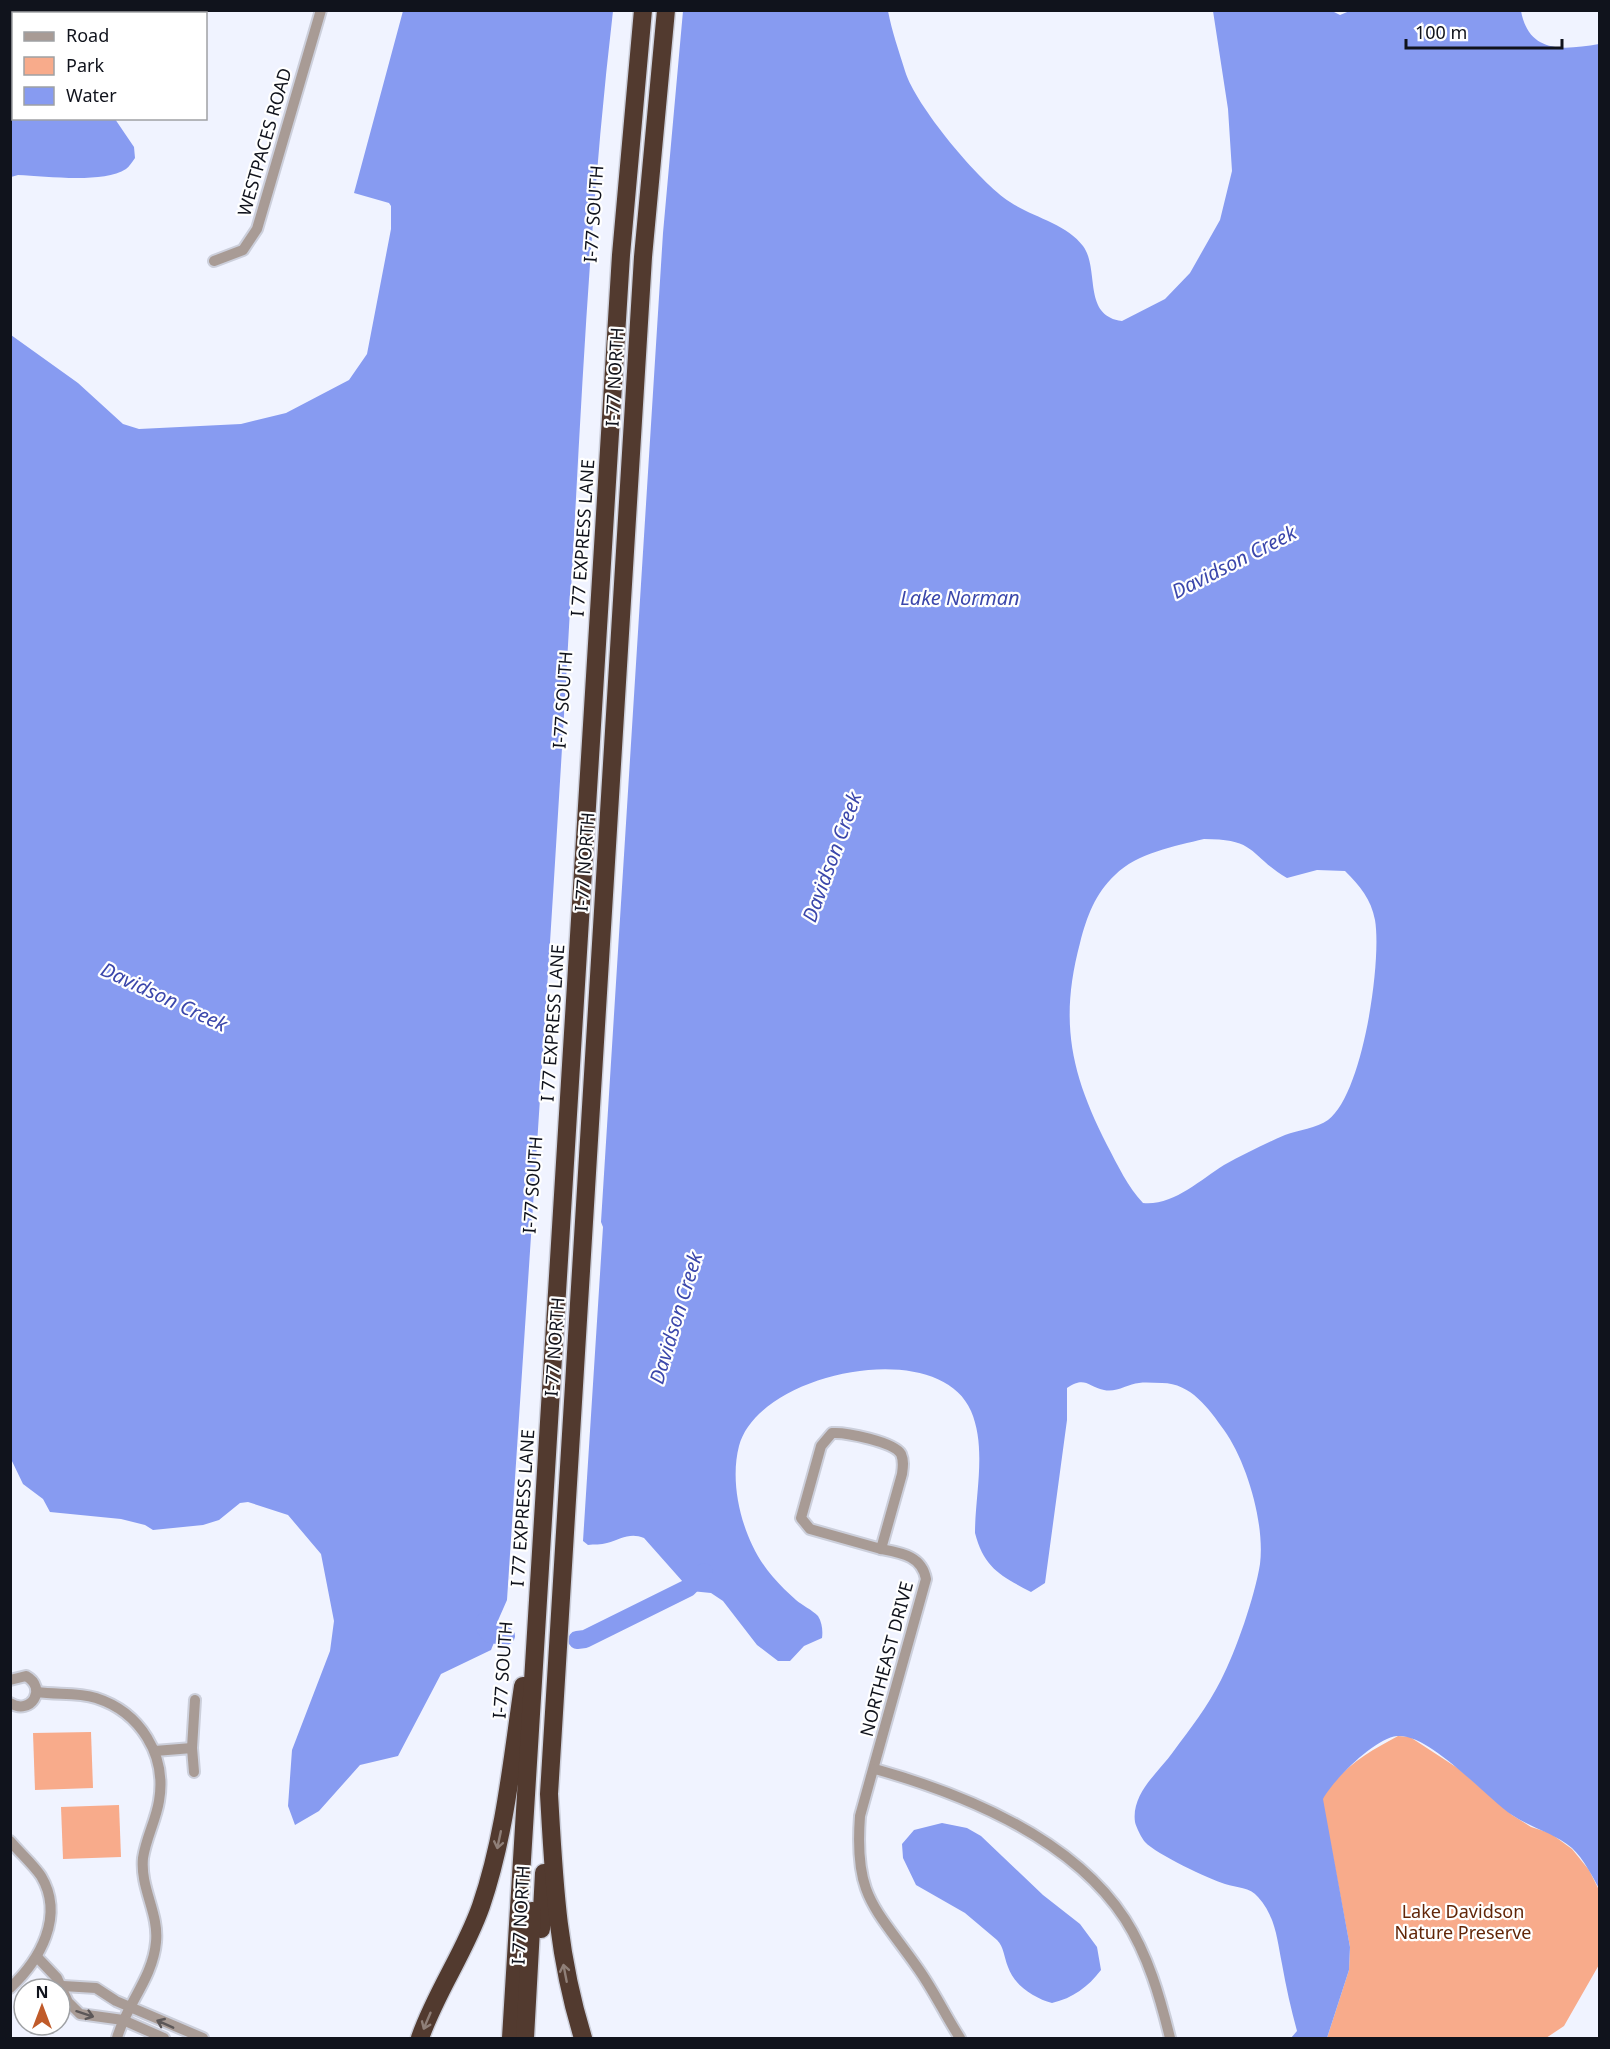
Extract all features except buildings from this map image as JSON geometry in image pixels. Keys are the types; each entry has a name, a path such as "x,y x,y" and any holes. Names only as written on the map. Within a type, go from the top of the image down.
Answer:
{"highway":[{"name":"I-77 SOUTH","path":"501,2038 611,255 633,10"},
{"name":"I 77 EXPRESS LANE","path":"511,2038 621,255 643,10"},
{"name":"I 77 EXPRESS LANE","path":"525,2038 633,256 656,10"},
{"name":"I-77 NORTH","path":"535,2038 644,257 666,10"},
{"path":"420,2038 475,1922 487,1886 502,1822 524,1679"},
{"path":"549,1794 560,1946 567,1984 583,2038"}],"street":[{"name":"WESTPACES ROAD","path":"214,261 243,250 257,229 321,10"},
{"name":"NORTHEAST DRIVE","path":"881,1549 902,1474 903,1462 900,1454 886,1444 832,1433 821,1446 801,1518 810,1529 916,1559 924,1568 926,1579 875,1769 860,1816 857,1852 863,1882 873,1908 918,1968 960,2038"},
{"path":"10,1680 26,1676 34,1682 37,1692 34,1701 26,1707 16,1707 10,1703"},
{"path":"37,1692 55,1695 84,1695 106,1702 135,1721 155,1751 160,1776 160,1799 145,1848 142,1868 145,1891 156,1924 156,1942 150,1970 129,2007 117,2038"},
{"path":"194,1772 192,1748 195,1700"},
{"path":"155,1751 192,1748"},
{"path":"875,1769 934,1786 998,1813 1068,1860 1095,1883 1112,1902 1134,1934 1149,1966 1170,2038"},
{"path":"10,1840 41,1876 49,1895 49,1922 38,1958 10,1988"},
{"path":"38,1958 55,1977"},
{"path":"72,1987 96,1988 129,2007 203,2038"},
{"path":"72,2006 80,2014 123,2020 164,2038"}],"green space":[{"path":"91,1732 93,1788 35,1790 33,1733"},
{"name":"Lake Davidson Nature Preserve","path":"1398,1736 1410,1737 1459,1769 1512,1815 1531,1827 1550,1833 1572,1849 1589,1870 1599,1890 1600,1963 1564,2026 1546,2038 1327,2038 1349,1970 1350,1947 1322,1799 1346,1770 1365,1755"},
{"path":"119,1805 121,1857 63,1859 61,1807"}],"water":[{"path":"11,10 29,12 12,12 12,120 116,120 134,147 135,158 126,169 116,174 103,176 89,178 18,175 11,177"},
{"name":"Lake Norman","path":"1352,10 1521,11 1525,25 1540,42 1561,48 1599,44 1600,1890 1584,1862 1572,1848 1558,1838 1512,1815 1441,1755 1410,1738 1397,1736 1378,1744 1345,1771 1323,1799 1350,1947 1349,1970 1327,2038 1291,2038 1297,2031 1277,1938 1269,1913 1258,1897 1247,1890 1207,1877 1160,1853 1144,1840 1135,1822 1137,1802 1142,1792 1198,1717 1221,1680 1244,1623 1260,1564 1260,1531 1247,1476 1232,1443 1218,1422 1190,1392 1182,1387 1162,1383 1139,1383 1108,1391 1082,1382 1067,1388 1067,1420 1045,1583 1031,1592 995,1570 983,1555 979,1545 975,1533 979,1472 976,1425 971,1411 953,1388 924,1374 889,1369 850,1372 812,1382 779,1399 753,1420 739,1446 736,1480 741,1516 754,1549 773,1577 798,1602 818,1616 821,1624 822,1638 804,1646 790,1661 778,1661 757,1645 723,1601 711,1593 691,1591 644,1538 630,1536 605,1544 588,1545 583,1541 663,233 683,11 888,11 911,86 950,142 982,178 1010,202 1059,226 1076,238 1088,256 1094,290 1101,310 1110,317 1122,321 1165,299 1190,273 1220,220 1232,171 1228,109 1213,11 1332,11 1340,15","holes":["1204,839 1244,845 1287,878 1317,870 1345,871 1360,888 1373,912 1376,939 1376,965 1367,1026 1351,1084 1340,1106 1328,1120 1254,1149 1175,1196 1154,1203 1143,1203 1128,1183 1107,1145 1077,1071 1072,1047 1070,998 1080,943 1097,898 1108,882 1124,867 1157,851 1181,844"]},
{"path":"403,11 613,11 590,262 552,911 507,1600 496,1625 497,1635 491,1650 441,1674 398,1756 360,1765 319,1811 295,1825 288,1806 292,1750 330,1651 334,1621 321,1554 288,1515 248,1502 240,1503 219,1520 203,1525 153,1530 145,1525 121,1519 50,1512 43,1499 23,1484 11,1459 11,335 78,383 123,424 139,429 241,424 286,413 349,380 367,354 391,229 389,203 354,193"},
{"path":"942,1823 967,1828 981,1836 1043,1895 1080,1924 1097,1947 1101,1970 1091,1982 1080,1991 1060,2001 1052,2003 1038,1998 1015,1980 997,1940 965,1913 916,1885 903,1858 902,1844 914,1830"}],"waterway":[{"name":"Davidson Creek","path":"577,1640 585,1639 688,1588 704,1572"},
{"name":"Davidson Creek","path":"485,1621 485,1628 490,1634 506,1636"}]}
